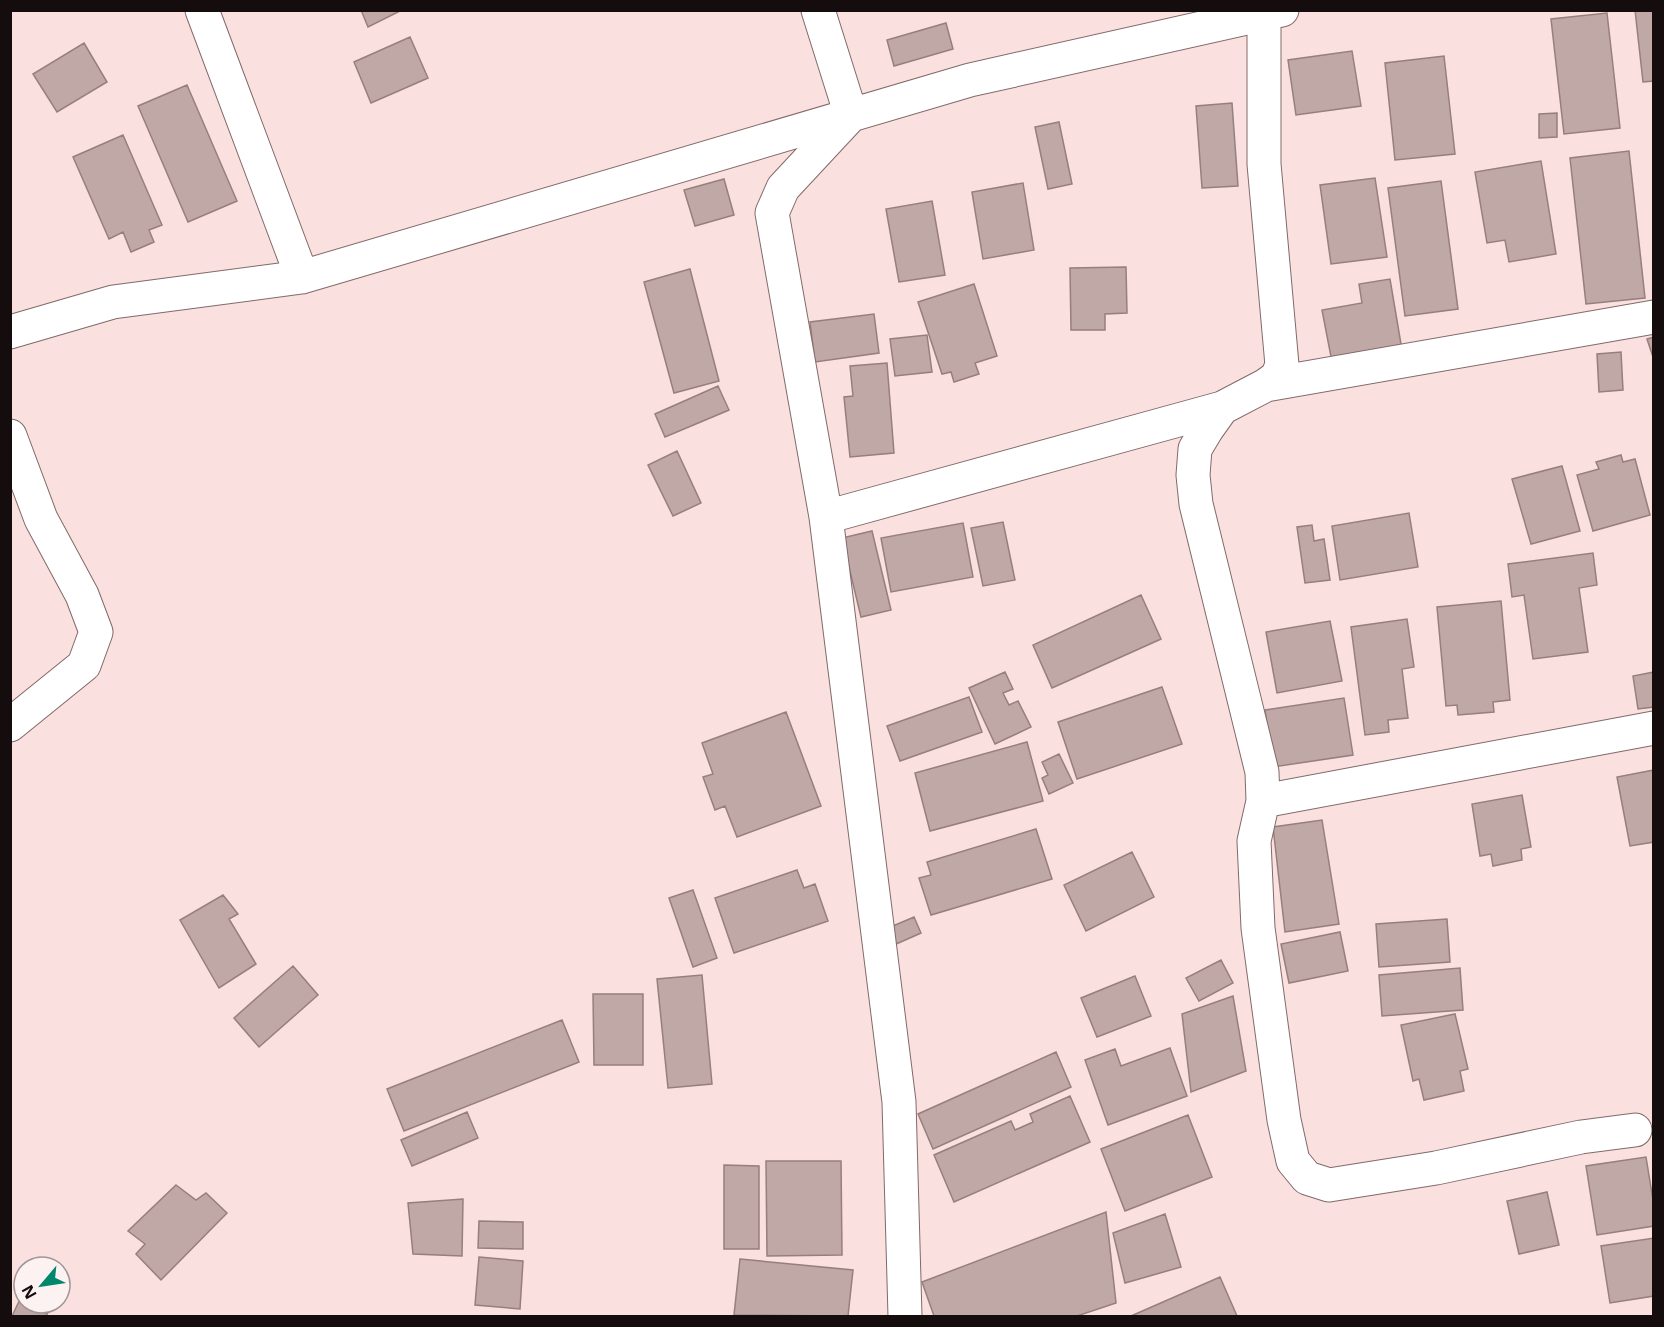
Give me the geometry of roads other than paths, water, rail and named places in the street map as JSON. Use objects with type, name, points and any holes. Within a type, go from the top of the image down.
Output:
[{"type":"street","points":[[202,10],[302,277]]},
{"type":"street","points":[[818,10],[851,116]]},
{"type":"street","points":[[10,332],[113,302],[302,277],[970,80],[1273,13],[1264,164],[1282,365],[1277,377],[1222,408],[826,517]]},
{"type":"street","points":[[851,116],[783,188],[772,213],[826,517],[899,1102],[905,1317]]},
{"type":"street","points":[[1266,385],[1653,317]]},
{"type":"street","points":[[1222,408],[1195,449],[1193,475],[1196,504],[1262,772],[1263,801],[1254,841],[1258,928],[1284,1120],[1293,1161],[1307,1178],[1329,1185],[1436,1168],[1581,1137],[1635,1130]]},
{"type":"street","points":[[10,436],[41,519],[82,595],[96,632],[84,665],[10,724]]},
{"type":"street","points":[[1263,801],[1653,728]]}]
